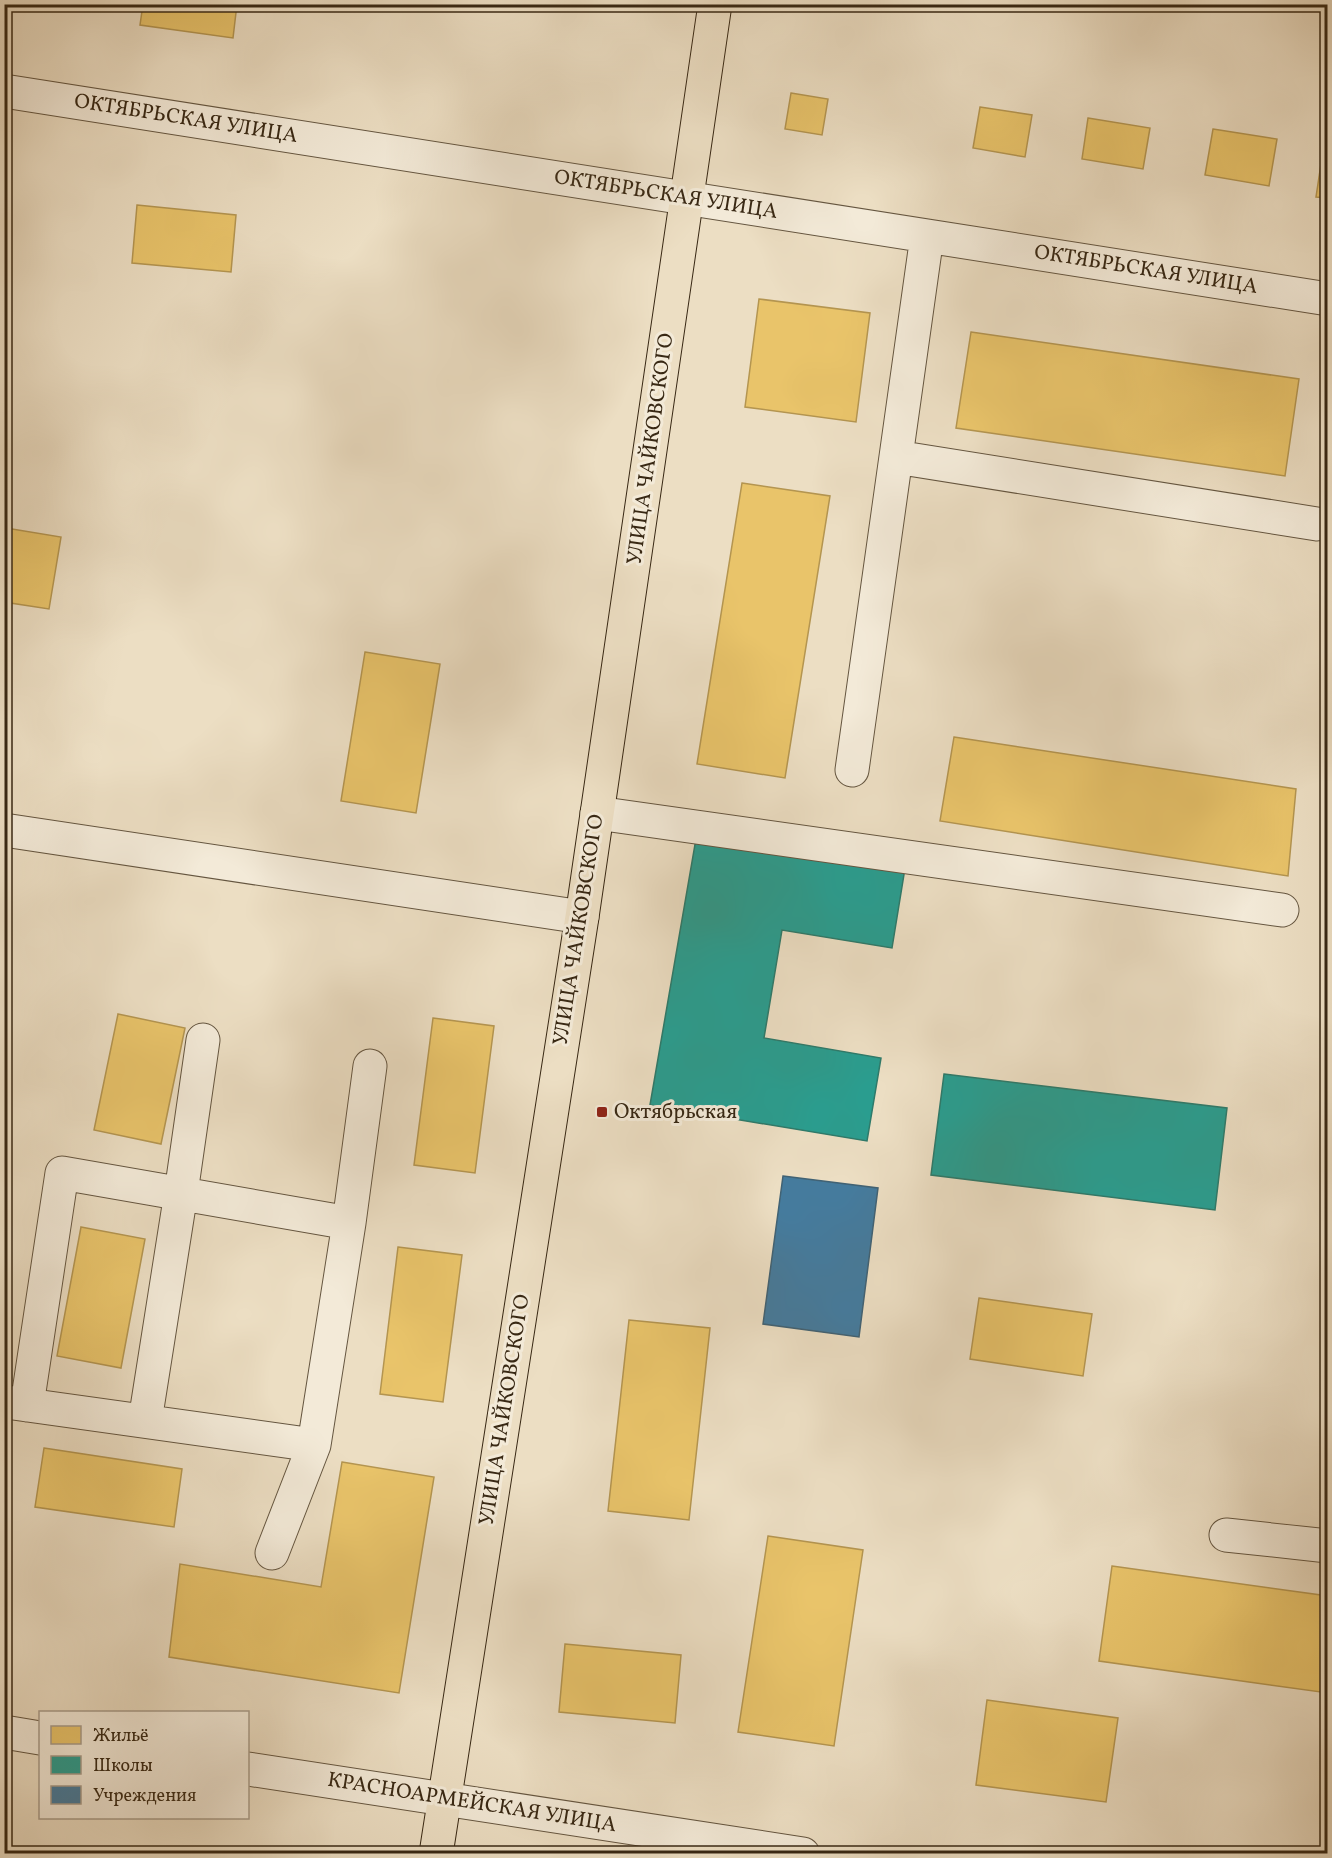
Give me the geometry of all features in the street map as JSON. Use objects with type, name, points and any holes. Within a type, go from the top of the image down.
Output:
[{"type":"main road","name":"УЛИЦА ЧАЙКОВСКОГО","points":[[436,1854],[582,917],[715,4]]},
{"type":"street","name":"ОКТЯБРЬСКАЯ УЛИЦА","points":[[4,91],[1328,299]]},
{"type":"street","points":[[852,770],[927,236]]},
{"type":"street","points":[[896,457],[1317,524]]},
{"type":"street","points":[[597,813],[1282,910]]},
{"type":"street","points":[[4,830],[582,917]]},
{"type":"street","points":[[145,1421],[203,1040]]},
{"type":"street","points":[[272,1553],[314,1445],[349,1223],[370,1066]]},
{"type":"street","points":[[314,1445],[16,1403],[62,1173],[349,1223]]},
{"type":"street","points":[[1226,1535],[1328,1546]]},
{"type":"street","points":[[4,1732],[39,1738]]},
{"type":"street","name":"КРАСНОАРМЕЙСКАЯ УЛИЦА","points":[[249,1769],[803,1854]]},
{"type":"building: Жильё","points":[[143,4],[237,4],[233,38],[140,25]]},
{"type":"building: Жильё","points":[[791,93],[828,99],[822,135],[785,129]]},
{"type":"building: Жильё","points":[[980,107],[1032,115],[1025,157],[973,148]]},
{"type":"building: Жильё","points":[[1088,118],[1150,128],[1143,169],[1082,159]]},
{"type":"building: Жильё","points":[[1213,129],[1277,139],[1269,186],[1205,175]]},
{"type":"building: Жильё","points":[[1324,144],[1328,145],[1328,198],[1316,197]]},
{"type":"building: Жильё","points":[[137,205],[236,215],[231,272],[132,263]]},
{"type":"building: Жильё","points":[[759,299],[870,313],[856,422],[745,407]]},
{"type":"building: Жильё","points":[[971,332],[1299,379],[1285,476],[956,428]]},
{"type":"building: Жильё","points":[[742,483],[830,496],[785,778],[697,764]]},
{"type":"building: Жильё","points":[[6,528],[61,537],[49,609],[4,602]]},
{"type":"building: Жильё","points":[[365,652],[440,664],[416,813],[341,801]]},
{"type":"building: Жильё","points":[[954,737],[1296,789],[1288,876],[940,821]]},
{"type":"building: Жильё","points":[[118,1014],[185,1028],[161,1144],[94,1130]]},
{"type":"building: Жильё","points":[[433,1018],[494,1026],[475,1173],[414,1165]]},
{"type":"building: Жильё","points":[[81,1227],[145,1239],[121,1368],[57,1356]]},
{"type":"building: Жильё","points":[[398,1247],[462,1255],[443,1402],[380,1394]]},
{"type":"building: Жильё","points":[[979,1298],[1092,1314],[1083,1376],[970,1359]]},
{"type":"building: Жильё","points":[[629,1320],[710,1328],[689,1520],[608,1511]]},
{"type":"building: Жильё","points":[[44,1448],[182,1469],[174,1527],[35,1507]]},
{"type":"building: Жильё","points":[[342,1462],[434,1477],[399,1693],[169,1657],[180,1564],[321,1587]]},
{"type":"building: Жильё","points":[[768,1536],[863,1550],[834,1746],[738,1732]]},
{"type":"building: Жильё","points":[[1112,1566],[1328,1596],[1328,1693],[1099,1661]]},
{"type":"building: Жильё","points":[[565,1644],[681,1655],[675,1723],[559,1712]]},
{"type":"building: Жильё","points":[[987,1700],[1118,1718],[1106,1802],[976,1785]]},
{"type":"building: Школы","points":[[698,827],[906,862],[892,948],[782,930],[764,1038],[881,1058],[867,1141],[650,1105]]},
{"type":"building: Школы","points":[[944,1074],[1227,1108],[1215,1210],[931,1175]]},
{"type":"building: Учреждения","points":[[783,1176],[878,1188],[859,1337],[763,1324]]},
{"type":"place","name":"Октябрьская","points":[[602,1112]]}]
